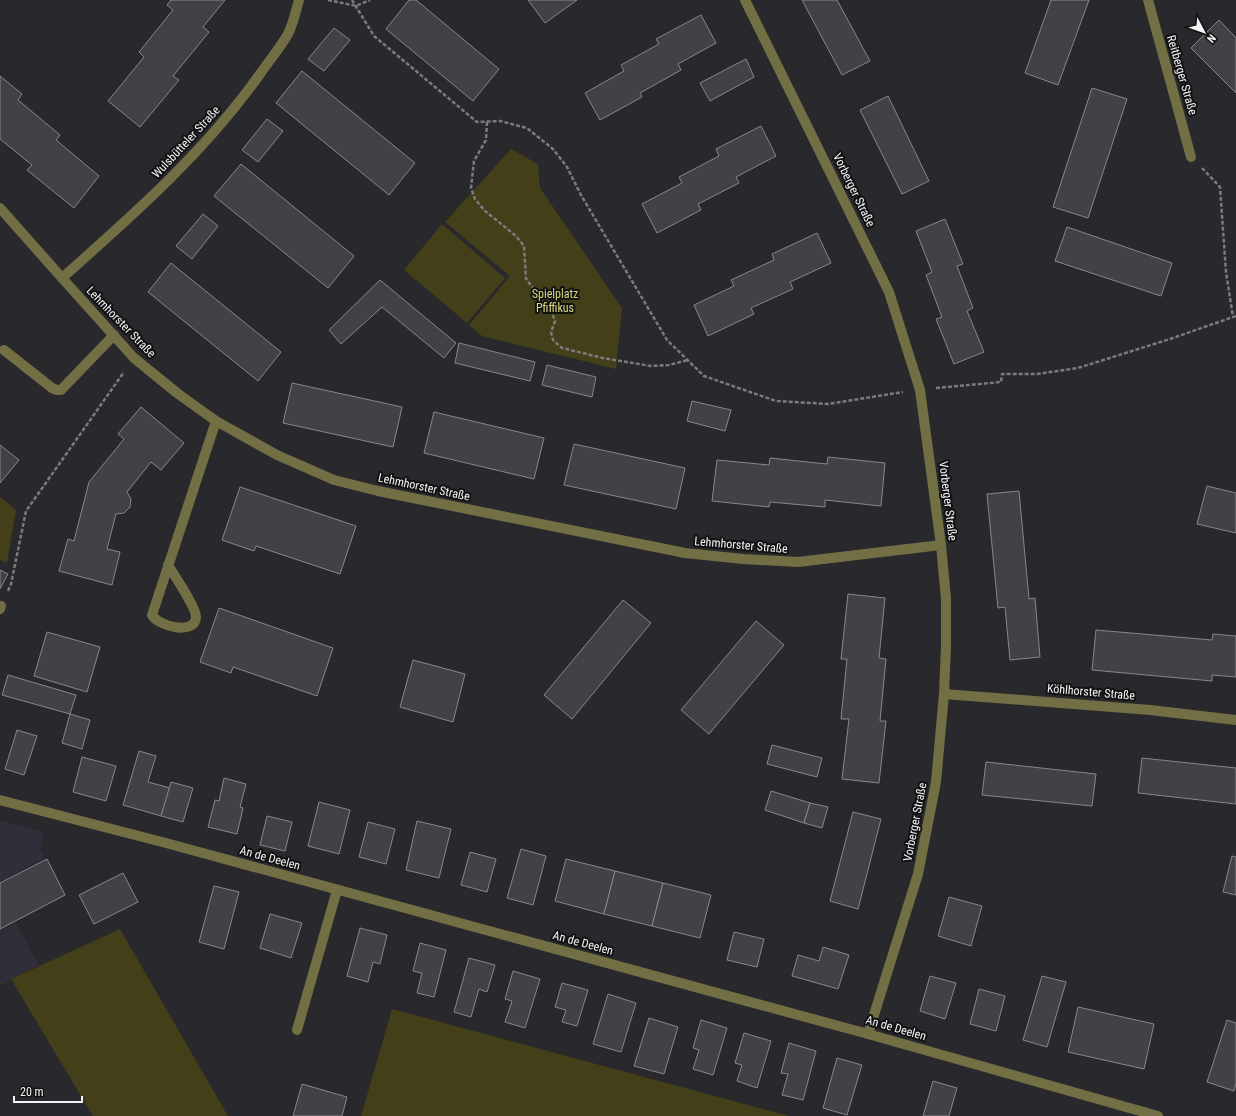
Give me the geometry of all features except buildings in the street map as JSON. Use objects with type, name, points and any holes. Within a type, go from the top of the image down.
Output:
[{"type":"street","name":"Wulsbütteler Straße","points":[[62,278],[145,204],[175,175],[220,126],[249,89],[288,34],[299,0]]},
{"type":"street","name":"Vorberger Straße","points":[[745,0],[889,292],[920,390],[940,545],[946,599],[946,646],[944,694],[936,782],[918,874],[868,1034]]},
{"type":"street","name":"Reitberger Straße","points":[[1148,0],[1191,157]]},
{"type":"street","name":"Lehmhorster Straße","points":[[0,208],[134,358],[177,393],[216,421],[277,455],[334,480],[378,491],[685,553],[743,559],[798,562],[940,545]]},
{"type":"street","points":[[4,350],[52,388],[61,390],[114,336]]},
{"type":"street","points":[[168,565],[193,607],[196,616],[195,622],[189,626],[181,628],[169,626],[154,620],[152,615],[168,565],[216,421]]},
{"type":"street","name":"Köhlhorster Straße","points":[[944,694],[1150,710],[1236,720]]},
{"type":"street","name":"An de Deelen","points":[[0,800],[166,843],[868,1034],[1158,1116]]},
{"type":"street","points":[[297,1030],[337,890]]},
{"type":"path","points":[[328,0],[356,6],[370,0]]},
{"type":"path","points":[[352,0],[374,36],[477,122],[500,121],[527,128],[553,150],[567,168],[581,195],[667,340],[704,376],[776,401],[828,404],[920,390],[1001,382],[1002,374],[1037,374],[1078,368],[1235,317],[1226,272],[1220,186],[1191,157]]},
{"type":"path","points":[[487,122],[486,140],[474,161],[471,188],[475,199],[486,211],[516,236],[524,246],[526,279],[548,302],[555,321],[551,332],[553,340],[562,348],[603,358],[644,365],[669,365],[688,360]]},
{"type":"path","points":[[0,607],[11,584],[26,511],[134,358]]},
{"type":"shaded area","points":[[0,820],[44,832],[40,850],[45,858],[0,882]]},
{"type":"shaded area","points":[[16,923],[39,965],[0,986],[0,930]]},
{"type":"green space","name":"Spielplatz Pfiffikus","points":[[511,149],[538,164],[540,188],[622,308],[616,369],[482,336],[469,325],[510,276],[445,222]]},
{"type":"green space","points":[[442,224],[505,278],[467,323],[404,270]]},
{"type":"green space","points":[[0,497],[16,510],[7,563],[0,560]]},
{"type":"green space","points":[[120,929],[228,1116],[93,1116],[11,979]]},
{"type":"green space","points":[[392,1009],[789,1116],[361,1116]]}]
